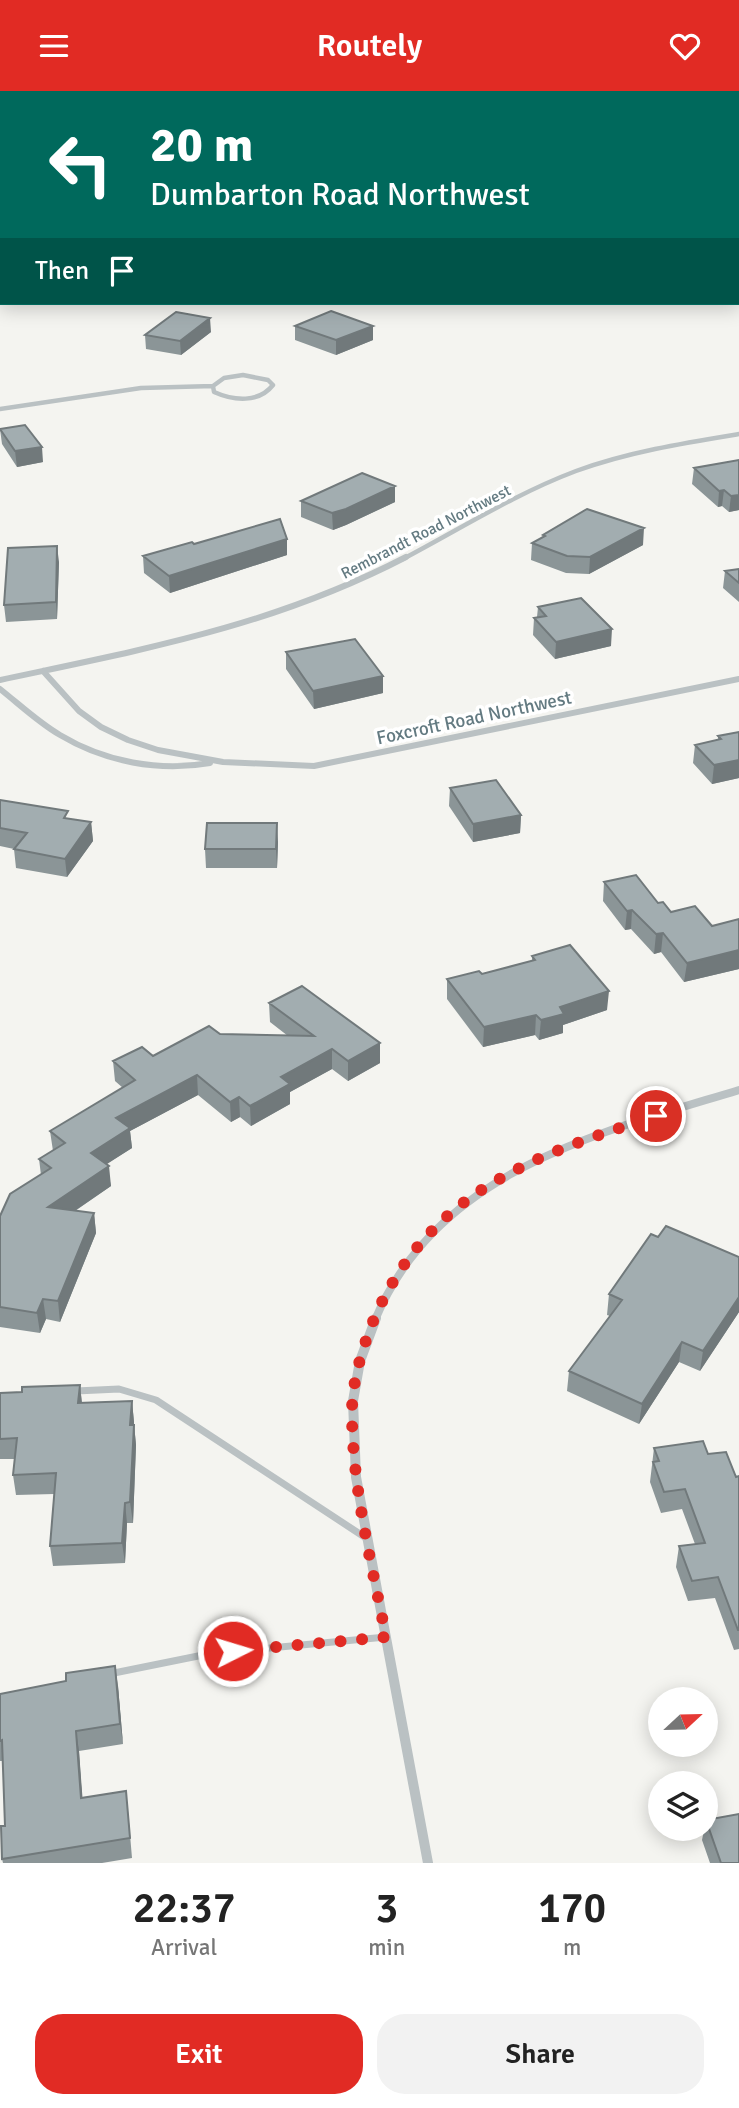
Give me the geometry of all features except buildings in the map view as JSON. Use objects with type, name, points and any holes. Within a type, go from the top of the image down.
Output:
[{"type":"street","points":[[0,409],[141,388],[213,386],[224,378],[243,375],[268,380],[273,385],[267,394],[245,399],[223,397],[214,392],[213,386]]},
{"type":"street","name":"Rembrandt Road Northwest","points":[[0,680],[203,636],[262,619],[324,597],[391,567],[555,480],[599,463],[643,451],[739,434]]},
{"type":"street","name":"Foxcroft Road Northwest","points":[[43,671],[79,712],[130,740],[179,755],[214,762],[259,766],[314,766],[739,679]]},
{"type":"street","name":"Foxcroft Road Northwest","points":[[0,689],[59,735],[95,751],[137,764],[180,768],[214,762]]},
{"type":"street","points":[[428,1863],[356,1477],[352,1414],[362,1349],[389,1286],[427,1235],[480,1189],[527,1162],[578,1141],[739,1090]]},
{"type":"lane","points":[[66,1392],[119,1389],[156,1400],[368,1540]]},
{"type":"lane","points":[[102,1675],[208,1654],[386,1637]]},
{"type":"route","points":[[233,1651],[386,1637],[356,1477],[352,1414],[362,1349],[389,1286],[427,1235],[480,1189],[527,1162],[578,1141],[656,1116]]}]
